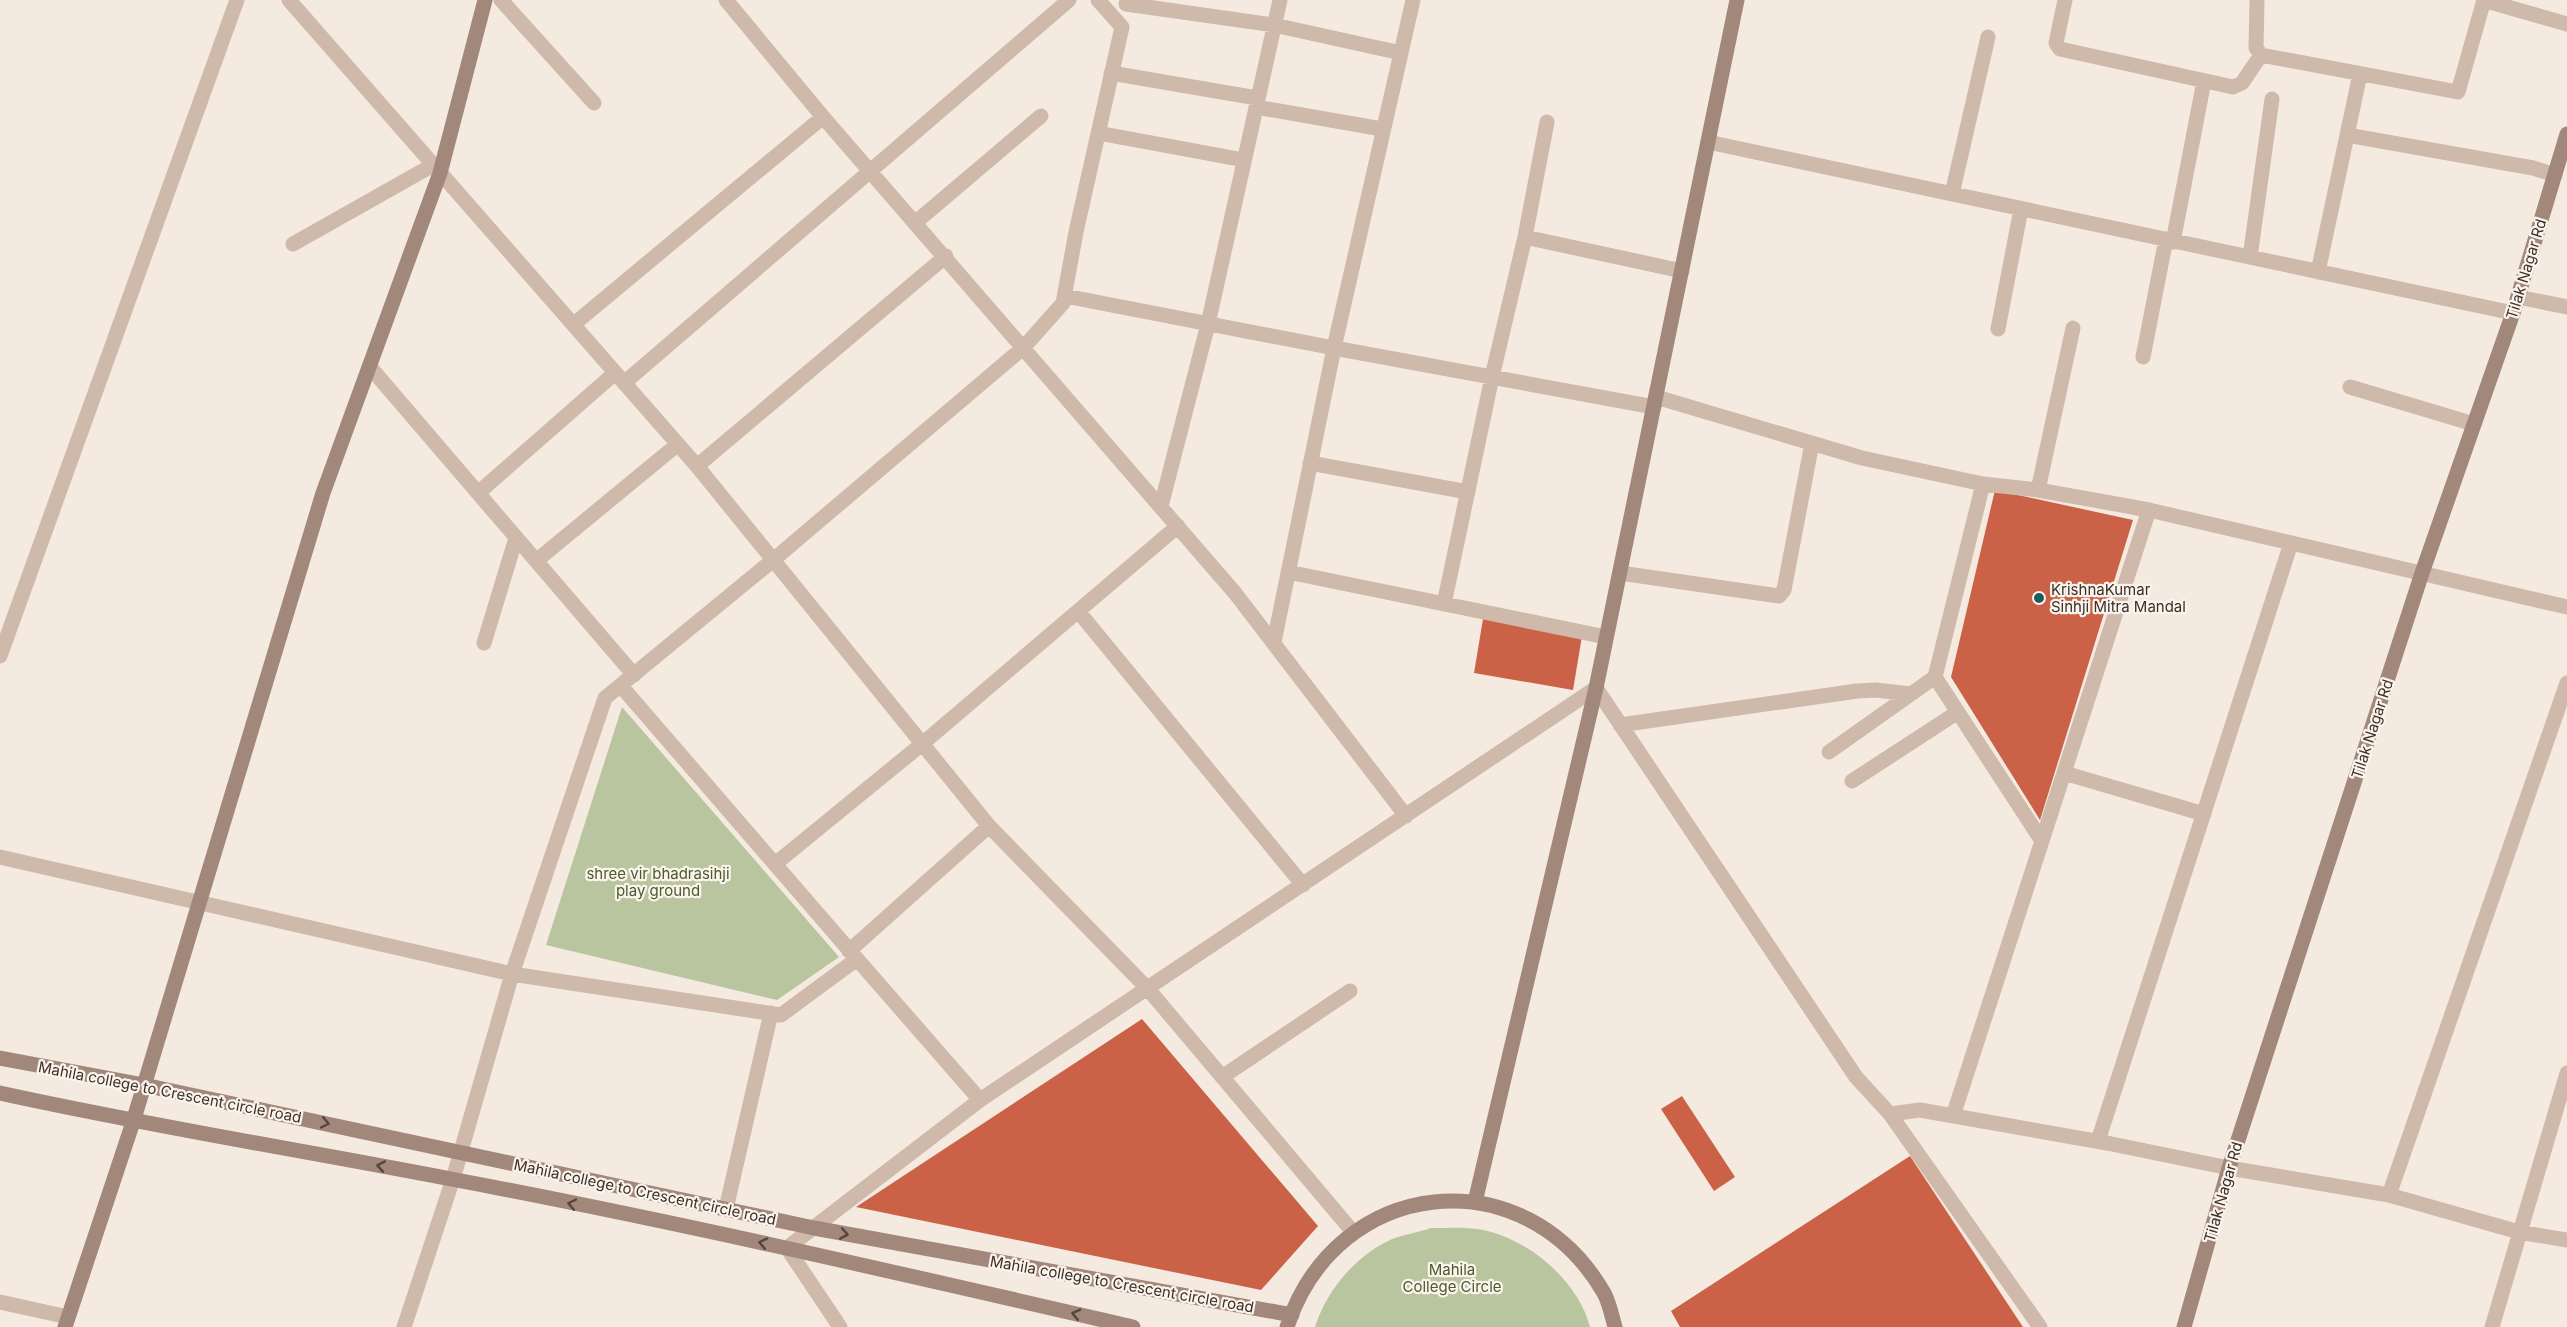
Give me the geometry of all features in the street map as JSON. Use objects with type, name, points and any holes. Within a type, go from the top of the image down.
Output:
[{"type":"main road","points":[[67,1322],[133,1122],[323,493],[370,367],[436,169],[485,0]]},
{"type":"main road","points":[[1475,1202],[1596,688],[1737,0]]},
{"type":"main road","name":"Tilak Nagar Rd","points":[[2184,1327],[2229,1168],[2422,573],[2513,313],[2567,134]]},
{"type":"main road","name":"Mahila college to Crescent circle road","points":[[0,1058],[144,1085],[814,1228],[1290,1321]]},
{"type":"main road","name":"Mahila college to Crescent circle road","points":[[0,1094],[133,1122],[453,1179],[786,1248],[1133,1327]]},
{"type":"main road","points":[[1290,1321],[1312,1273],[1353,1232],[1391,1211],[1432,1201],[1475,1202],[1528,1218],[1572,1250],[1605,1294],[1615,1327]]},
{"type":"street","points":[[0,656],[237,0]]},
{"type":"street","points":[[289,0],[697,466],[989,826],[1149,989],[1353,1232]]},
{"type":"street","points":[[501,0],[594,103]]},
{"type":"street","points":[[726,0],[870,171],[1236,593],[1406,816]]},
{"type":"street","points":[[478,493],[870,171],[1069,0]]},
{"type":"street","points":[[1098,0],[1122,27]]},
{"type":"street","points":[[1161,506],[1208,324],[1280,0]]},
{"type":"street","points":[[1274,642],[1334,348],[1413,0]]},
{"type":"street","points":[[2065,0],[2056,43],[2060,49],[2233,87],[2238,86],[2261,55]]},
{"type":"street","points":[[2257,0],[2256,48],[2261,55],[2458,92],[2484,0],[2567,24]]},
{"type":"street","points":[[404,1327],[453,1179],[512,974],[605,698],[772,561],[1024,347],[1063,303],[1127,2],[1274,25],[1401,53]]},
{"type":"street","points":[[1952,194],[1988,37]]},
{"type":"street","points":[[1111,73],[1382,129]]},
{"type":"street","points":[[2318,272],[2360,74]]},
{"type":"street","points":[[2144,357],[2204,81]]},
{"type":"street","points":[[2250,257],[2272,99]]},
{"type":"street","points":[[916,222],[1041,116]]},
{"type":"street","points":[[574,324],[824,117]]},
{"type":"street","points":[[1444,604],[1492,377],[1525,237],[1547,122]]},
{"type":"street","points":[[1098,133],[1244,160]]},
{"type":"street","points":[[2347,135],[2533,168],[2555,176]]},
{"type":"street","points":[[1708,142],[2513,313]]},
{"type":"street","points":[[293,244],[436,169]]},
{"type":"street","points":[[1998,329],[2021,208]]},
{"type":"street","points":[[1525,237],[1682,271]]},
{"type":"street","points":[[697,466],[946,256]]},
{"type":"street","points":[[1065,296],[1492,377],[1655,402],[1862,458],[1983,484],[2038,490],[2150,510],[2567,607]]},
{"type":"street","points":[[2518,297],[2567,307]]},
{"type":"street","points":[[2038,490],[2073,328]]},
{"type":"street","points":[[370,367],[634,675]]},
{"type":"street","points":[[2350,387],[2474,424]]},
{"type":"street","points":[[1620,573],[1775,597],[1783,593],[1812,443]]},
{"type":"street","points":[[536,561],[678,444]]},
{"type":"street","points":[[1310,463],[1468,492]]},
{"type":"street","points":[[1829,752],[1935,676],[1983,484]]},
{"type":"street","points":[[1953,1116],[2150,510]]},
{"type":"street","points":[[775,864],[922,744],[1178,526]]},
{"type":"street","points":[[484,644],[516,538]]},
{"type":"street","points":[[2098,1141],[2291,543]]},
{"type":"street","points":[[1288,572],[1606,637]]},
{"type":"street","points":[[1078,611],[1303,885]]},
{"type":"street","points":[[1935,676],[2042,841]]},
{"type":"street","points":[[2389,1195],[2567,683]]},
{"type":"street","points":[[621,686],[980,1100]]},
{"type":"street","points":[[840,1327],[786,1248],[980,1100],[1596,688],[1856,1077],[1890,1114],[2040,1327]]},
{"type":"street","points":[[1620,725],[1857,691],[1876,690],[1910,694]]},
{"type":"street","points":[[1852,781],[1958,712]]},
{"type":"street","points":[[2064,773],[2204,814]]},
{"type":"street","points":[[0,856],[512,974],[781,1015],[853,955],[989,826]]},
{"type":"street","points":[[1222,1077],[1350,991]]},
{"type":"street","points":[[726,1209],[771,1013]]},
{"type":"street","points":[[2493,1327],[2567,1073]]},
{"type":"street","points":[[1890,1114],[1920,1110],[2098,1141],[2229,1168],[2389,1195],[2519,1232],[2567,1240]]},
{"type":"street","points":[[0,1302],[67,1322]]},
{"type":"green space","name":"shree vir bhadrasihji play ground","points":[[622,707],[839,957],[777,1000],[546,945]]},
{"type":"green space","name":"Mahila College Circle","points":[[1431,1228],[1477,1229],[1495,1233],[1531,1251],[1562,1277],[1584,1310],[1590,1327],[1315,1327],[1326,1301],[1352,1267],[1374,1249],[1391,1240]]},
{"type":"building","name":"KrishnaKumar Sinhji Mitra Mandal","points":[[1995,490],[2133,520],[2040,820],[1951,677]]},
{"type":"building","points":[[1483,619],[1582,636],[1573,690],[1474,673]]},
{"type":"building","points":[[1142,1019],[1318,1226],[1261,1290],[856,1207]]},
{"type":"building","points":[[1682,1096],[1735,1177],[1714,1191],[1661,1109]]},
{"type":"building","points":[[1910,1156],[2023,1327],[1680,1327],[1671,1311]]},
{"type":"place","name":"KrishnaKumar Sinhji Mitra Mandal","points":[[2039,598]]}]
